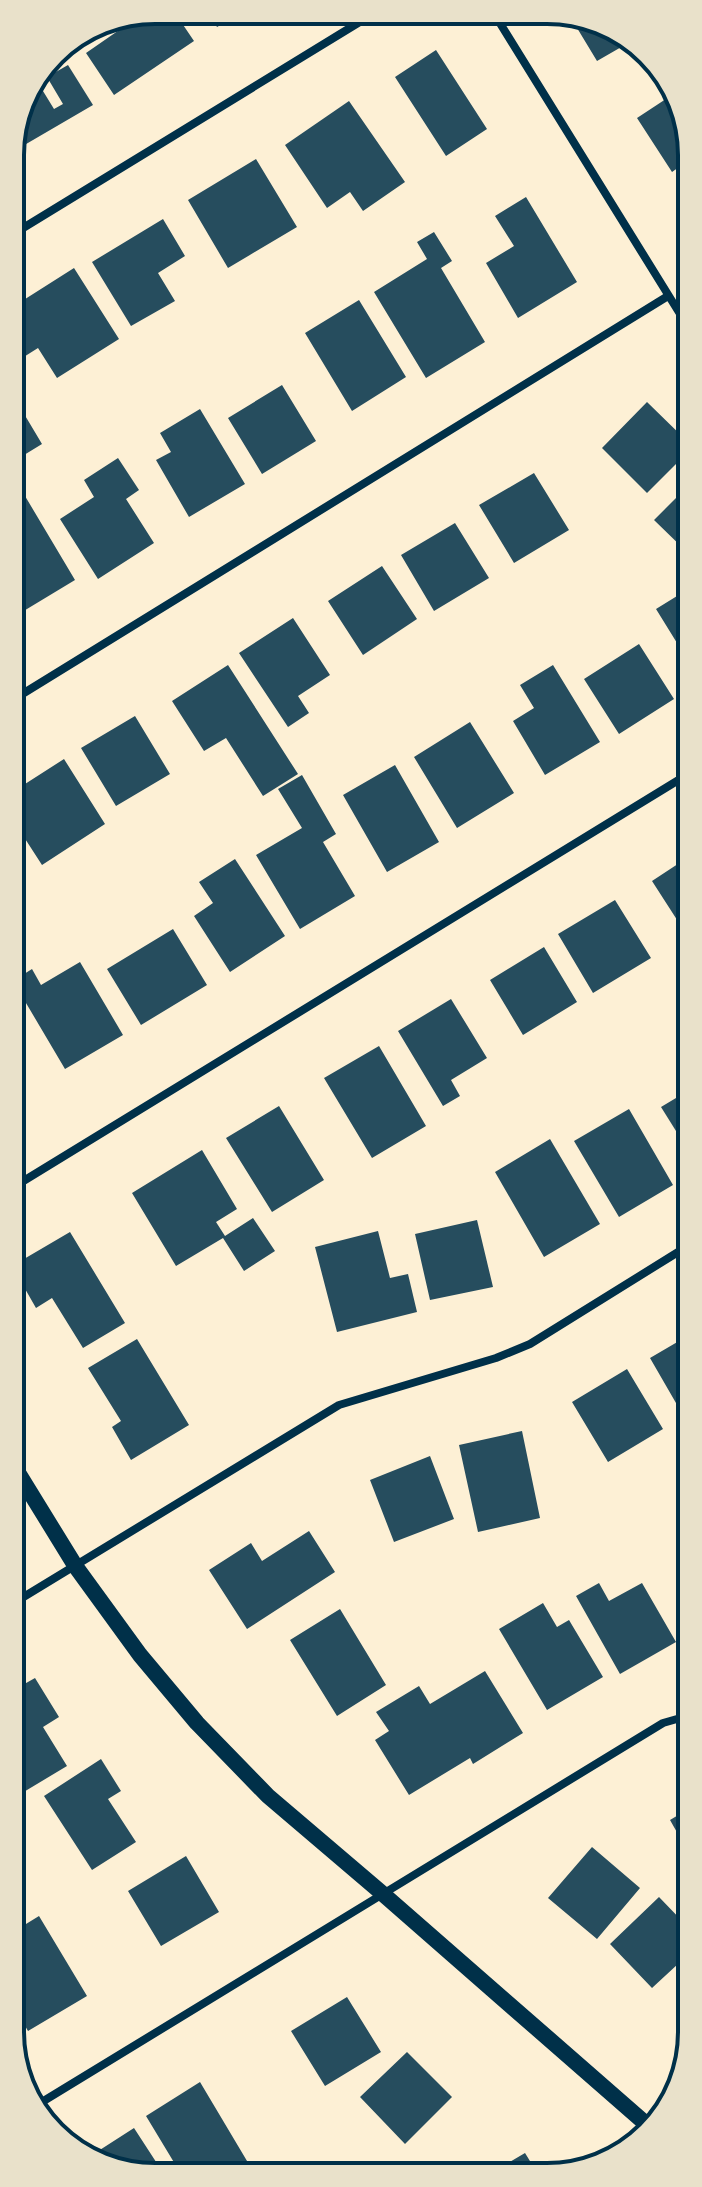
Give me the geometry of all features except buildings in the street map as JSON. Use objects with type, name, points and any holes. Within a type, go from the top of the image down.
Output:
[{"type":"main road","points":[[24,1482],[76,1567],[140,1655],[197,1723],[268,1796],[643,2121]]},
{"type":"street","points":[[24,227],[356,24]]},
{"type":"street","points":[[500,24],[678,311]]},
{"type":"street","points":[[24,693],[668,296]]},
{"type":"street","points":[[24,1181],[678,780]]},
{"type":"street","points":[[24,1597],[339,1405],[484,1362],[530,1344],[678,1252]]},
{"type":"street","points":[[44,2101],[663,1723],[678,1719]]}]
